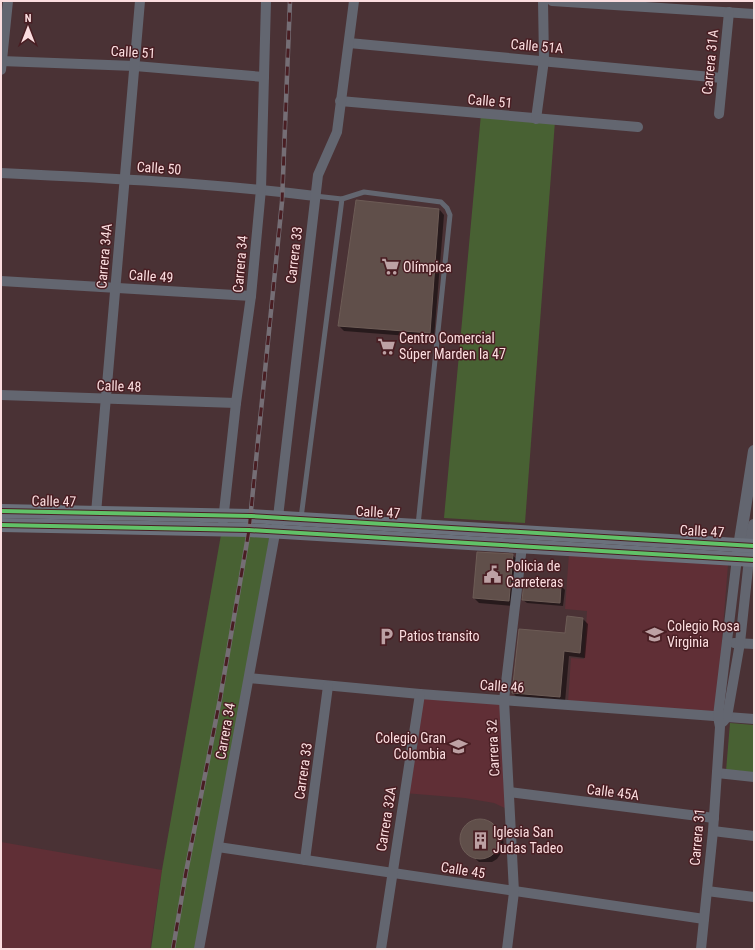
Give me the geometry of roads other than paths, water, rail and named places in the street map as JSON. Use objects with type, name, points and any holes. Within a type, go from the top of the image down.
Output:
[{"type":"main road","name":"Calle 47","points":[[1,511],[96,512],[223,522],[275,532],[522,546],[747,552]]},
{"type":"main road","name":"Calle 47","points":[[1,525],[223,522],[278,517],[418,526],[747,552]]},
{"type":"street","points":[[1,64],[8,1]]},
{"type":"street","name":"Carrera 34A","points":[[96,512],[140,1]]},
{"type":"street","name":"Carrera 34","points":[[223,522],[236,403],[251,296],[260,189],[266,1]]},
{"type":"street","name":"Carrera 33","points":[[278,517],[315,196],[318,176],[337,132],[354,1]]},
{"type":"street","points":[[536,120],[544,60],[543,1]]},
{"type":"street","points":[[552,1],[754,14]]},
{"type":"street","name":"Carrera 31A","points":[[719,114],[729,12]]},
{"type":"street","name":"Calle 51A","points":[[349,43],[544,60],[722,78]]},
{"type":"street","name":"Calle 51","points":[[1,64],[135,66],[264,77]]},
{"type":"street","name":"Calle 51","points":[[340,101],[536,120],[638,127]]},
{"type":"street","name":"Calle 50","points":[[1,173],[124,179],[260,189],[315,196]]},
{"type":"street","name":"Calle 49","points":[[1,281],[251,296]]},
{"type":"street","name":"Calle 48","points":[[1,395],[236,403]]},
{"type":"street","name":"Carrera 31","points":[[701,949],[713,831],[720,727],[740,643],[754,451]]},
{"type":"street","name":"Carrera 34","points":[[199,949],[278,517]]},
{"type":"street","name":"Carrera 31","points":[[722,717],[726,642],[754,524]]},
{"type":"street","name":"Carrera 32","points":[[507,949],[514,892],[504,700],[522,546]]},
{"type":"street","points":[[726,642],[754,644]]},
{"type":"street","name":"Calle 46","points":[[249,678],[420,694],[754,719]]},
{"type":"street","name":"Carrera 33","points":[[305,860],[328,686]]},
{"type":"street","name":"Carrera 32A","points":[[381,949],[420,694]]},
{"type":"street","points":[[717,773],[754,777]]},
{"type":"street","name":"Calle 45A","points":[[509,792],[714,818]]},
{"type":"street","points":[[713,831],[754,836]]},
{"type":"street","name":"Calle 45","points":[[218,847],[704,919]]},
{"type":"street","points":[[707,891],[754,897]]},
{"type":"lane","points":[[315,196],[342,199],[364,192],[441,202],[448,208],[450,215],[418,526]]},
{"type":"lane","points":[[301,519],[342,199]]},
{"type":"railway","points":[[173,949],[186,872],[220,699],[249,530],[282,202],[290,1]]},
{"type":"place","name":"Olímpica","points":[[390,267]]},
{"type":"place","name":"Centro Comercial Súper Marden la 47","points":[[386,346]]},
{"type":"place","name":"Policia de Carreteras","points":[[493,574]]},
{"type":"place","name":"Colegio Rosa Virginia","points":[[654,634]]},
{"type":"place","name":"Patios transito","points":[[386,636]]},
{"type":"place","name":"Colegio Gran Colombia","points":[[459,746]]},
{"type":"place","name":"Iglesia San Judas Tadeo","points":[[480,840]]}]
